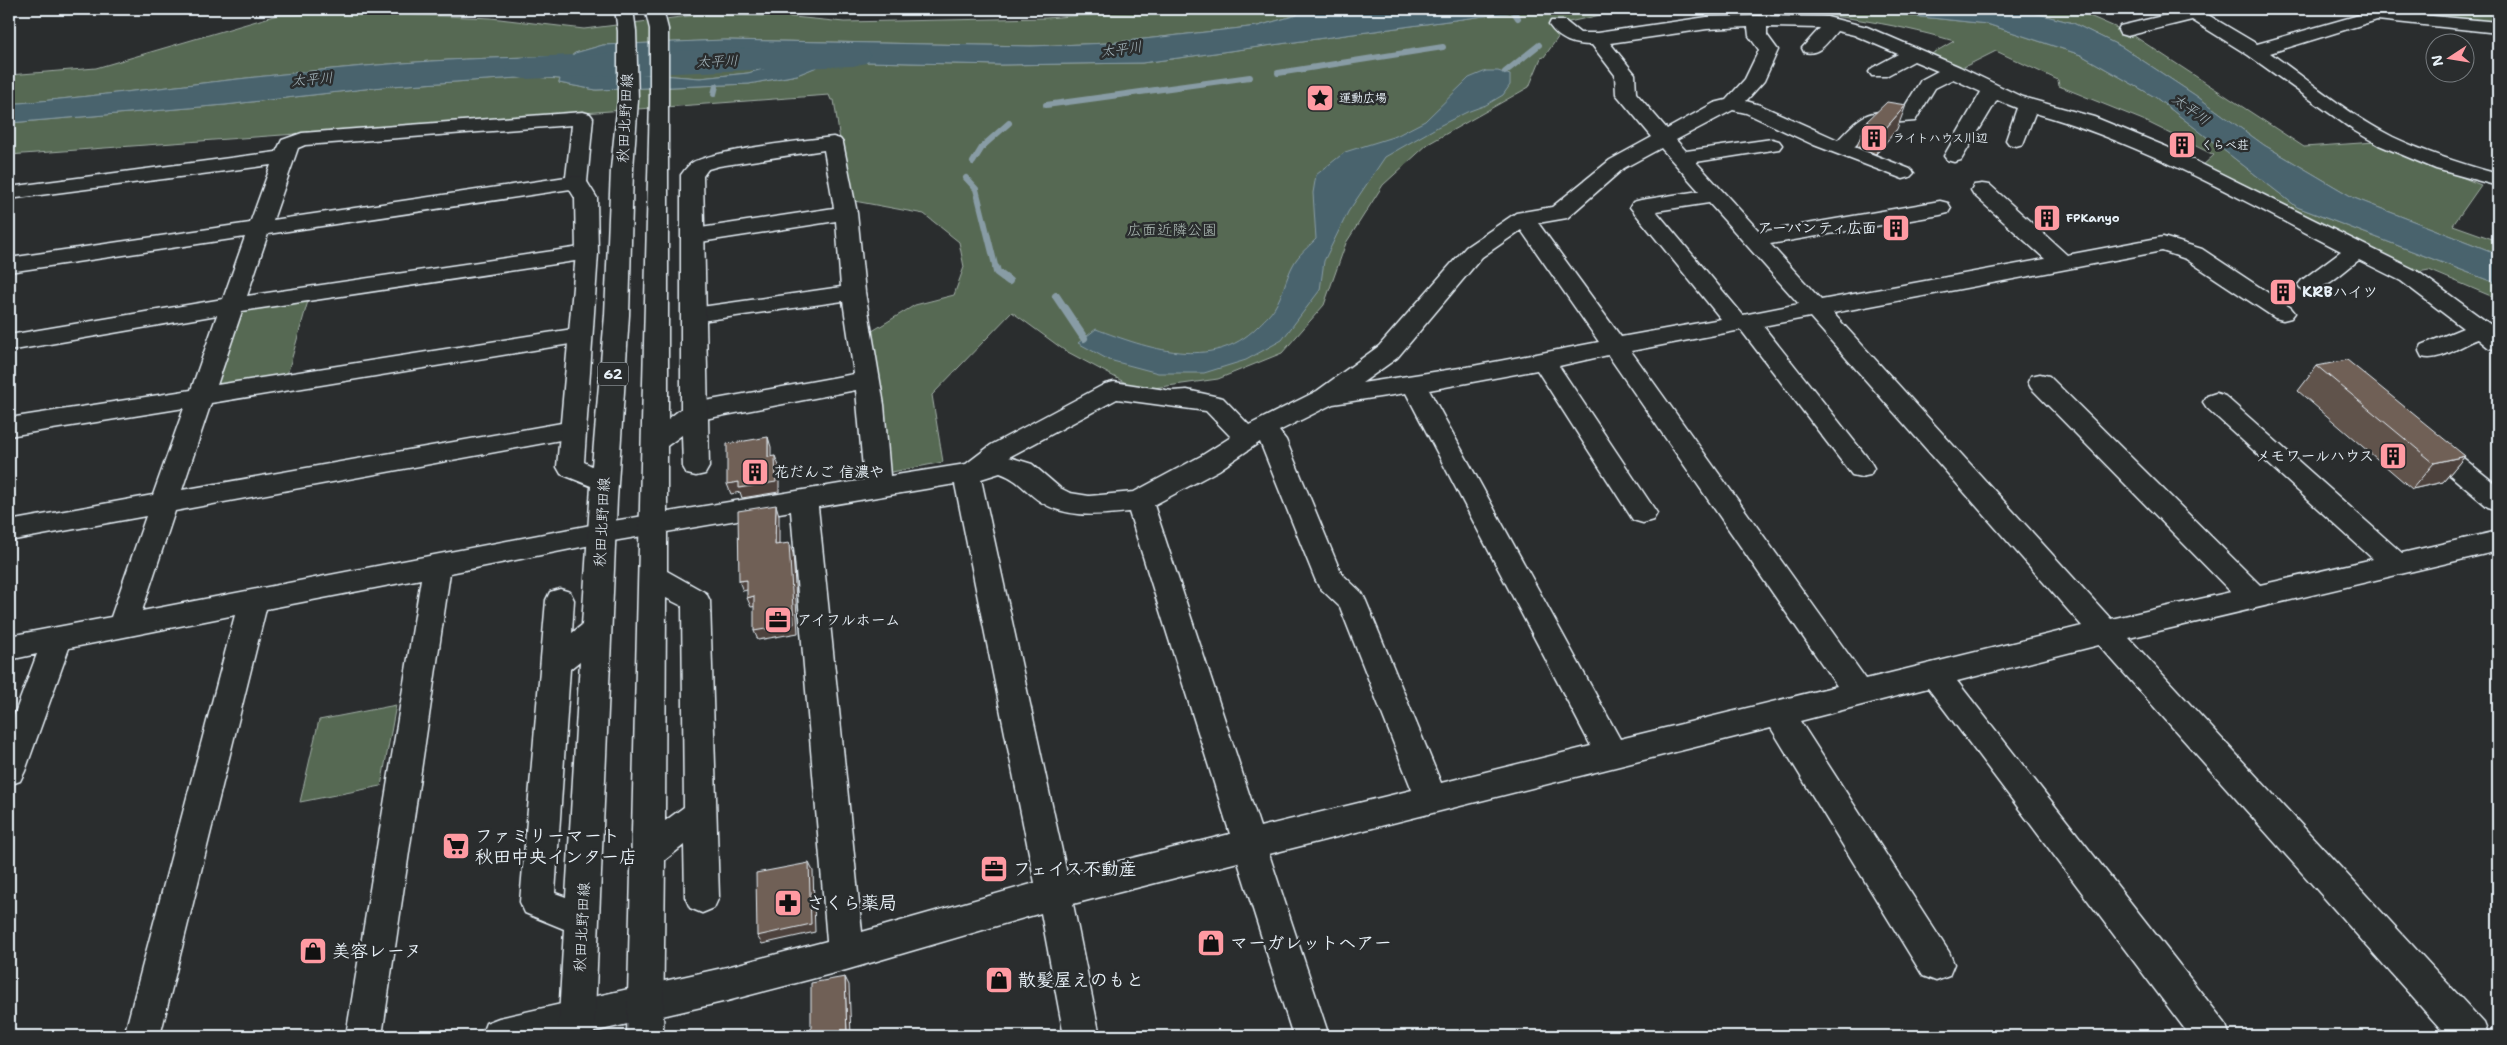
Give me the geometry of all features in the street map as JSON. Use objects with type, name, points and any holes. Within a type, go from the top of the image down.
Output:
[{"type":"street","name":"秋田北野田線","points":[[577,1028],[601,533],[617,315],[622,169],[628,100],[627,31],[624,9]]},
{"type":"street","points":[[645,1020],[653,444],[658,344],[660,98],[659,29],[654,9]]},
{"type":"street","points":[[2127,30],[2192,11],[2256,51],[2360,126],[2386,141],[2443,165],[2498,180]]},
{"type":"street","points":[[2256,51],[2370,18],[2367,11]]},
{"type":"street","points":[[2367,11],[2498,27]]},
{"type":"street","points":[[1732,104],[1754,81],[1769,50],[1758,36],[1758,21]]},
{"type":"street","points":[[1558,25],[1576,39],[1597,39],[1707,23],[1758,21],[1833,25],[1860,31],[1953,71],[1992,91],[2028,105],[2087,122],[2160,151],[2409,276],[2490,336]]},
{"type":"street","points":[[1811,48],[1833,25]]},
{"type":"street","points":[[1597,39],[1625,74],[1626,94],[2105,632],[2471,1036]]},
{"type":"street","points":[[1879,72],[1913,54]]},
{"type":"street","points":[[1841,149],[1867,121],[1873,118],[1908,117],[1928,84],[1953,71]]},
{"type":"street","points":[[1954,156],[1992,91]]},
{"type":"street","points":[[1673,147],[1721,107],[1732,104],[1753,109],[1841,149],[1903,173]]},
{"type":"street","points":[[2016,140],[2028,105]]},
{"type":"street","points":[[122,626],[284,157],[289,144],[302,139],[583,118],[576,182],[586,198],[587,253],[570,467],[604,481]]},
{"type":"street","points":[[696,467],[692,175],[702,164],[716,160],[833,143],[846,214],[853,292],[868,380],[878,488]]},
{"type":"street","points":[[9,648],[601,533],[968,473],[1000,464],[1023,471],[1050,495],[1065,502],[1089,506],[1139,500],[1210,464],[1254,433],[1326,397],[1388,352],[1474,252],[1524,218],[1559,213],[1617,164],[1673,147],[1772,145]]},
{"type":"street","points":[[9,193],[284,157]]},
{"type":"street","points":[[9,265],[576,182]]},
{"type":"street","points":[[1982,190],[2061,262]]},
{"type":"street","points":[[1716,195],[1641,207],[1742,323],[1861,468]]},
{"type":"street","points":[[1755,240],[1940,208]]},
{"type":"street","points":[[694,236],[846,214]]},
{"type":"street","points":[[1524,218],[1859,693]]},
{"type":"street","points":[[1326,397],[1414,385],[1544,362],[1615,346],[2163,244],[2194,254],[2283,313]]},
{"type":"street","points":[[2310,285],[2357,250]]},
{"type":"street","points":[[9,343],[233,305],[587,253]]},
{"type":"street","points":[[694,315],[853,292]]},
{"type":"street","points":[[9,427],[579,336]]},
{"type":"street","points":[[2431,351],[2456,338],[2490,336]]},
{"type":"street","points":[[1544,362],[1643,513]]},
{"type":"street","points":[[653,444],[694,412],[868,380]]},
{"type":"street","points":[[2040,382],[2255,598]]},
{"type":"street","points":[[1414,385],[1612,755]]},
{"type":"street","points":[[968,473],[1000,451],[1114,390],[1172,399],[1187,398],[1214,404],[1254,433],[1273,440],[1329,578],[1352,601],[1432,800]]},
{"type":"street","points":[[2216,402],[2398,564]]},
{"type":"street","points":[[2409,428],[2498,500]]},
{"type":"street","points":[[9,531],[573,430]]},
{"type":"street","points":[[968,473],[1082,1036]]},
{"type":"street","points":[[1139,500],[1311,1036]]},
{"type":"street","points":[[804,501],[846,953]]},
{"type":"street","points":[[499,1036],[645,1020],[846,953],[1054,894],[2105,632],[2498,541]]},
{"type":"street","points":[[364,1036],[437,566]]},
{"type":"street","points":[[652,576],[696,601],[702,897]]},
{"type":"street","points":[[142,1036],[254,599]]},
{"type":"street","points":[[560,600],[537,902],[582,920]]},
{"type":"street","points":[[555,664],[596,630]]},
{"type":"street","points":[[9,771],[58,638]]},
{"type":"street","points":[[1934,674],[2212,1036]]},
{"type":"street","points":[[1778,713],[1936,964]]},
{"type":"street","points":[[648,853],[700,814]]},
{"type":"green space","points":[[1161,9],[1298,9],[1297,15],[1258,26],[1109,43],[1031,46],[728,40],[603,45],[575,53],[570,57],[429,61],[289,73],[9,104],[9,75],[96,68],[277,15],[374,13],[491,18],[584,29],[697,15],[783,16],[844,22],[1046,18]]},
{"type":"green space","name":"広面近隣公園","points":[[1535,9],[1627,9],[1569,22],[1544,57],[1541,58],[1529,87],[1428,144],[1383,185],[1346,243],[1324,305],[1282,353],[1218,379],[1139,390],[1064,350],[1012,312],[932,395],[943,462],[882,474],[869,333],[915,305],[954,295],[964,267],[959,242],[924,214],[849,200],[834,100],[831,100],[829,95],[9,155],[9,123],[225,105],[391,86],[534,77],[560,79],[559,83],[596,90],[749,84],[797,75],[821,65],[868,62],[1000,65],[1142,63]]},
{"type":"green space","points":[[1757,9],[1847,9],[1987,24],[2081,55],[2155,97],[2297,207],[2498,284],[2498,299],[2429,270],[2418,272],[2200,168],[2214,155],[2143,120],[2059,86],[2058,80],[1996,51],[1958,70],[1928,56],[1954,41],[1930,34],[1857,19]]},
{"type":"green space","points":[[2019,9],[2064,9],[2085,14],[2131,34],[2304,147],[2375,142],[2481,185],[2453,225],[2498,241],[2498,254],[2354,198],[2264,145],[2195,95],[2122,47],[2073,23]]},
{"type":"green space","points":[[2376,9],[2498,9],[2498,31],[2476,26],[2383,17]]},
{"type":"green space","points":[[720,51],[778,53],[782,64],[748,73],[700,78],[595,70],[596,56]]},
{"type":"green space","points":[[310,294],[285,382],[202,396],[233,305]]},
{"type":"green space","points":[[396,705],[381,786],[300,802],[319,720]]},
{"type":"water","points":[[1298,9],[1535,9],[1142,63],[1000,65],[868,62],[822,65],[797,75],[749,84],[596,90],[559,83],[560,79],[534,77],[391,86],[225,105],[9,123],[9,104],[289,73],[429,61],[570,57],[575,53],[603,45],[723,40],[1031,46],[1109,43],[1258,26],[1297,15]],"holes":[[[720,51],[778,53],[782,64],[748,73],[700,78],[595,70],[596,56]]]},
{"type":"water","points":[[1847,9],[2019,9],[2073,23],[2122,47],[2195,95],[2264,145],[2354,198],[2498,254],[2498,284],[2297,207],[2155,97],[2081,55],[1987,24]]},
{"type":"water","points":[[1486,71],[1498,71],[1510,75],[1510,85],[1503,95],[1486,105],[1441,125],[1385,157],[1348,212],[1324,261],[1320,290],[1282,340],[1246,360],[1204,373],[1158,373],[1109,360],[1078,343],[1096,329],[1157,349],[1179,352],[1200,352],[1220,349],[1239,341],[1257,327],[1273,310],[1295,261],[1316,239],[1313,193],[1316,175],[1345,152],[1396,136],[1425,121],[1469,78]]},
{"type":"building","points":[[1887,102],[1906,105],[1885,129],[1866,122]]},
{"type":"building","points":[[2347,360],[2465,456],[2434,463],[2317,366]]},
{"type":"building","name":"花だんご 信濃や","points":[[768,437],[768,457],[775,456],[776,482],[739,488],[739,482],[727,484],[727,444]]},
{"type":"building","points":[[776,505],[775,545],[789,543],[794,624],[754,631],[754,596],[747,598],[747,580],[739,581],[738,511]]},
{"type":"building","name":"さくら薬局","points":[[809,863],[811,924],[757,936],[756,873]]},
{"type":"building","points":[[845,977],[847,1036],[811,1036],[811,983]]},
{"type":"waterway","points":[[1512,9],[1518,18]]},
{"type":"waterway","points":[[1505,72],[1539,45]]},
{"type":"waterway","points":[[1278,73],[1443,47]]},
{"type":"waterway","name":"太平川","points":[[524,68],[853,55]]},
{"type":"waterway","points":[[1046,105],[1250,77]]},
{"type":"waterway","points":[[714,94],[716,86]]},
{"type":"waterway","points":[[973,162],[983,146],[1009,123]]},
{"type":"waterway","points":[[966,178],[976,189],[996,269]]},
{"type":"waterway","points":[[996,268],[997,272],[1009,281]]},
{"type":"waterway","points":[[1056,296],[1084,338]]},
{"type":"place","name":"運動広場","points":[[1320,98]]},
{"type":"place","name":"ライトハウス川辺","points":[[1874,138]]},
{"type":"place","name":"くらべ荘","points":[[2182,145]]},
{"type":"place","name":"FPKanyo","points":[[2047,218]]},
{"type":"place","name":"アーバンティ広面","points":[[1896,228]]},
{"type":"place","name":"KRBハイツ","points":[[2283,292]]},
{"type":"place","name":"メモワールハウス","points":[[2393,456]]},
{"type":"place","name":"花だんご 信濃や","points":[[755,472]]},
{"type":"place","name":"アイフルホーム","points":[[778,620]]},
{"type":"place","name":"ファミリーマート 秋田中央インター店","points":[[456,846]]},
{"type":"place","name":"フェイス不動産","points":[[994,869]]},
{"type":"place","name":"さくら薬局","points":[[788,903]]},
{"type":"place","name":"マーガレットヘアー","points":[[1211,943]]},
{"type":"place","name":"美容レーヌ","points":[[313,951]]},
{"type":"place","name":"散髪屋えのもと","points":[[999,980]]}]
